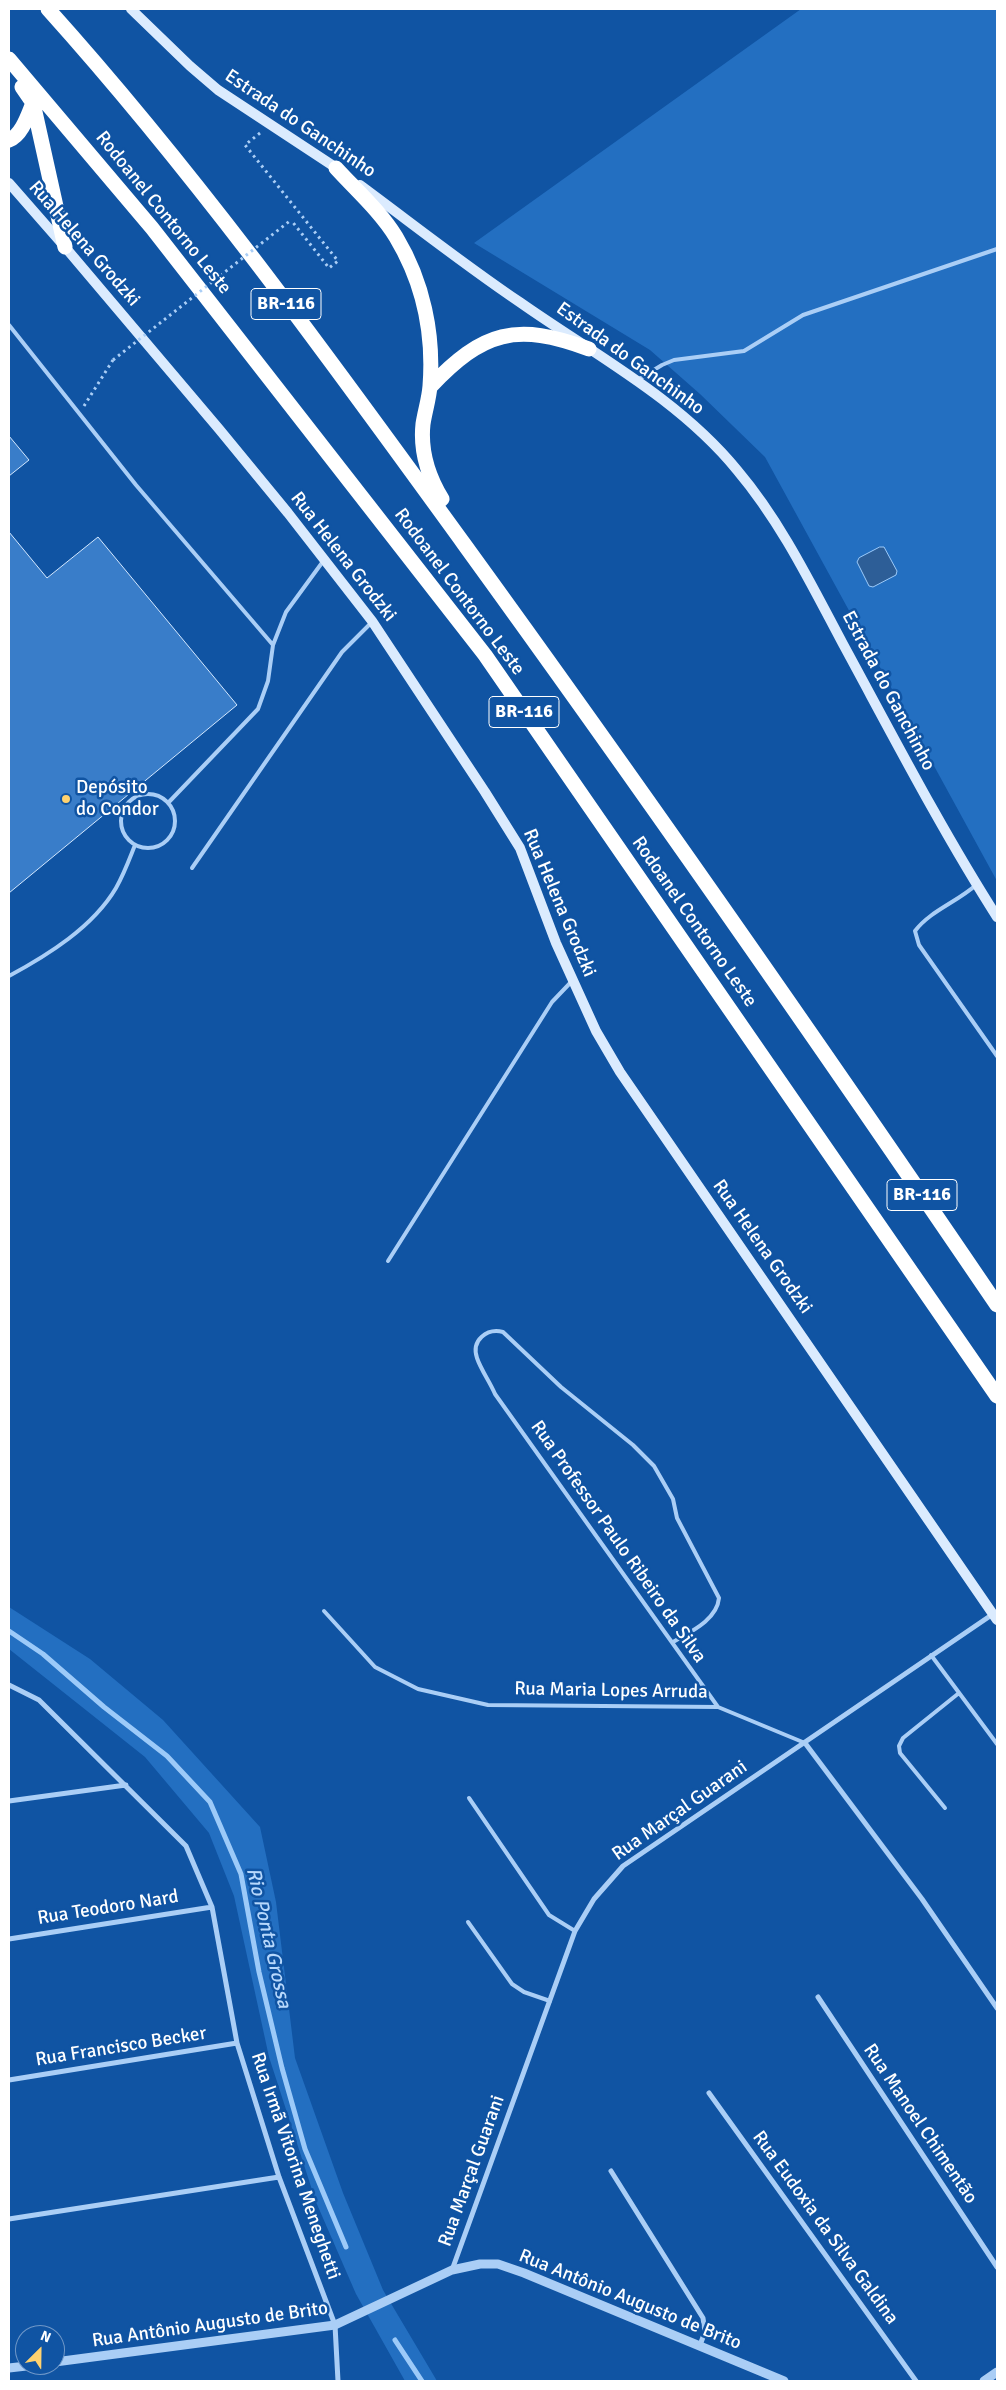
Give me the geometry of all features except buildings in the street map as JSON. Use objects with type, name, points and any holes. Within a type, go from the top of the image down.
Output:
[{"type":"highway","name":"Rodoanel Contorno Leste","points":[[48,9],[97,64],[200,189],[390,443],[511,609],[847,1085],[997,1305]]},
{"type":"highway","name":"Rodoanel Contorno Leste","points":[[9,59],[152,228],[485,655],[997,1396]]},
{"type":"highway","points":[[9,67],[33,103],[65,247]]},
{"type":"highway","points":[[9,140],[14,138],[25,122],[33,103]]},
{"type":"highway","points":[[336,168],[380,216],[395,236],[408,259],[426,308],[430,352],[430,387],[423,425],[425,464],[433,484],[511,609]]},
{"type":"highway","points":[[430,387],[450,366],[468,352],[486,342],[507,335],[546,335],[589,349]]},
{"type":"main road","name":"Estrada do Ganchinho","points":[[131,9],[197,72],[225,94],[336,168],[494,284],[665,401],[714,444],[759,497],[800,564],[925,796],[997,917]]},
{"type":"main road","name":"Rua Helena Grodzki","points":[[9,184],[65,247],[281,505],[372,621],[520,848],[556,943],[596,1031],[620,1072],[995,1617]]},
{"type":"street","name":"Rua Marçal Guarani","points":[[452,2270],[575,1932],[594,1899],[623,1866],[932,1655],[995,1617]]},
{"type":"street","name":"Rua Irmã Vitorina Meneghetti","points":[[9,1685],[39,1700],[186,1846],[212,1907],[237,2043],[279,2177],[335,2325],[338,2381]]},
{"type":"street","points":[[805,1743],[922,1899],[997,2008]]},
{"type":"street","points":[[9,1801],[126,1785]]},
{"type":"street","name":"Rua Teodoro Nard","points":[[9,1939],[212,1907]]},
{"type":"street","name":"Rua Manoel Chimentão","points":[[818,1997],[997,2267]]},
{"type":"street","name":"Rua Francisco Becker","points":[[9,2080],[237,2043]]},
{"type":"street","name":"Rua Eudoxia da Silva Galdina","points":[[709,2092],[916,2381]]},
{"type":"street","points":[[611,2171],[703,2318],[704,2332],[700,2345]]},
{"type":"street","points":[[9,2219],[279,2177]]},
{"type":"street","name":"Rua Antônio Augusto de Brito","points":[[65,2361],[335,2325],[452,2270],[480,2264],[498,2264],[700,2345],[784,2381]]},
{"type":"street","points":[[984,2381],[997,2372]]},
{"type":"lane","points":[[637,381],[662,365],[674,360],[744,351],[803,315],[997,250]]},
{"type":"lane","points":[[9,326],[79,414],[273,645]]},
{"type":"lane","points":[[168,803],[258,709],[268,680],[273,645],[286,612],[324,560]]},
{"type":"lane","points":[[192,868],[342,652],[372,621]]},
{"type":"lane","points":[[145,794],[162,797],[168,803],[175,818],[172,835],[160,846],[151,848],[135,845],[123,833],[121,816],[124,808],[137,796],[145,794]]},
{"type":"lane","points":[[9,976],[34,963],[88,922],[115,890],[135,845]]},
{"type":"lane","points":[[977,885],[960,899],[924,920],[915,931],[919,945],[997,1056]]},
{"type":"lane","points":[[388,1261],[552,1002],[573,980]]},
{"type":"lane","name":"Rua Professor Paulo Ribeiro da Silva","points":[[673,1642],[713,1614],[718,1607],[719,1598],[677,1518],[673,1499],[654,1466],[632,1445],[561,1387],[503,1332],[493,1329],[482,1334],[477,1344],[476,1357],[496,1394],[718,1707]]},
{"type":"lane","name":"Rua Maria Lopes Arruda","points":[[324,1611],[375,1667],[418,1688],[488,1704],[718,1707],[805,1743]]},
{"type":"lane","points":[[932,1655],[997,1744]]},
{"type":"lane","points":[[945,1808],[900,1753],[899,1746],[903,1738],[959,1693]]},
{"type":"lane","points":[[469,1798],[548,1915],[575,1932]]},
{"type":"lane","points":[[468,1922],[512,1984],[524,1992],[550,2001]]},
{"type":"path","points":[[79,414],[114,360],[292,220],[330,268],[338,261],[246,145],[270,125]]},
{"type":"shaded area","points":[[801,9],[997,9],[997,881],[765,457],[700,394],[650,350],[474,243]]},
{"type":"shaded area","points":[[880,547],[884,547],[897,571],[896,575],[873,587],[869,586],[857,562],[859,558]]},
{"type":"shaded area","points":[[9,1607],[90,1659],[163,1720],[260,1827],[276,1902],[295,2058],[343,2193],[383,2290],[437,2381],[405,2381],[356,2294],[316,2202],[269,2057],[234,1896],[209,1833],[145,1757],[9,1649]]},
{"type":"waterway","name":"Rio Ponta Grossa","points":[[9,1631],[43,1654],[104,1707],[167,1756],[210,1802],[241,1874],[259,1972],[282,2068],[305,2149],[346,2247]]},
{"type":"waterway","name":"Rio Ponta Grossa","points":[[395,2340],[422,2381]]},
{"type":"place","name":"Depósito do Condor","points":[[66,799]]}]
